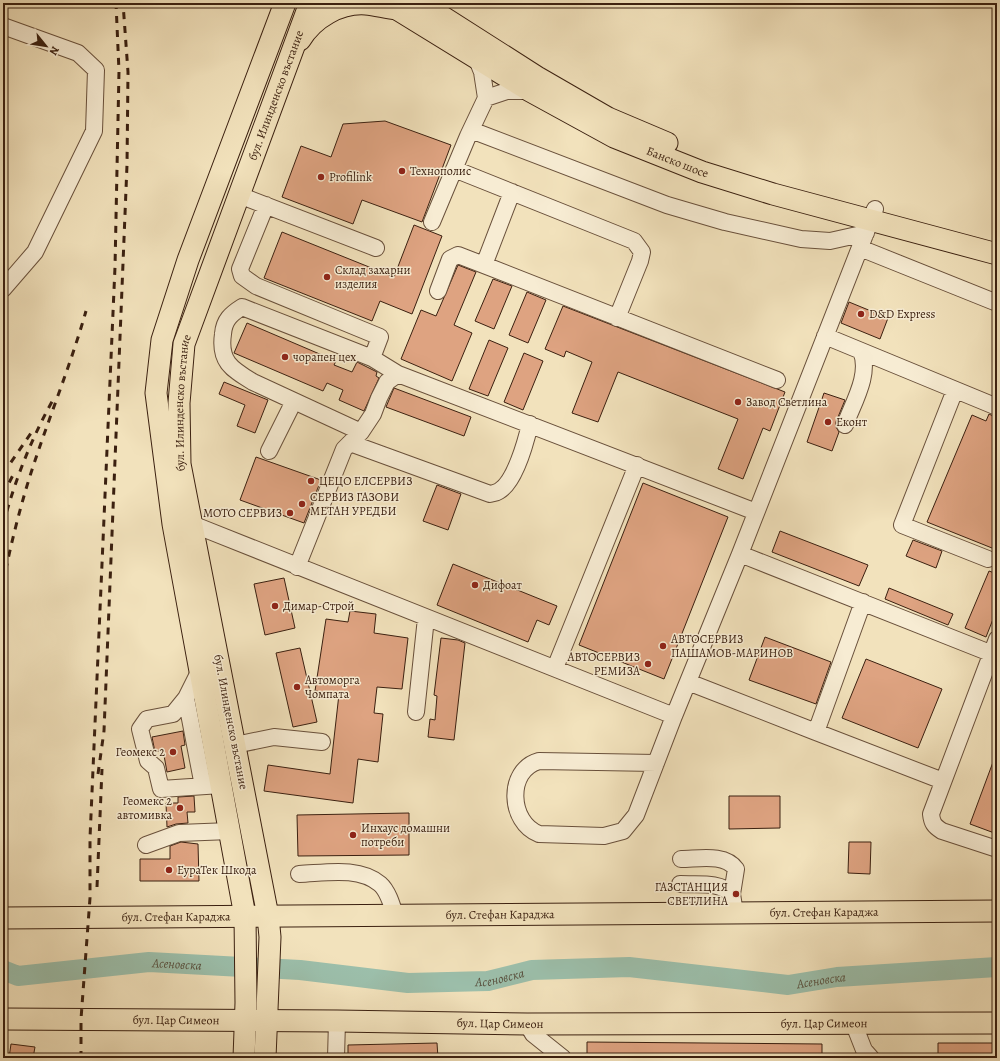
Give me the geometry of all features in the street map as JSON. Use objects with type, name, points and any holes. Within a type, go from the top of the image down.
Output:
[{"type":"main road","points":[[269,3],[271,9],[272,37]]},
{"type":"main road","name":"бул. Илинденско въстание","points":[[268,1012],[270,937],[268,916],[235,745],[182,524],[156,393],[162,340],[188,260],[285,3]]},
{"type":"main road","name":"бул. Илинденско въстание","points":[[246,1012],[247,937],[245,916],[230,831],[212,785],[200,670],[182,524],[179,403],[184,344],[288,59],[310,3]]},
{"type":"main road","name":"Банско шосе","points":[[421,3],[537,77],[608,118],[707,161],[868,227],[997,239]]},
{"type":"main road","points":[[288,59],[306,30],[325,14],[347,5],[365,4],[392,6]]},
{"type":"main road","name":"Банско шосе","points":[[392,6],[530,91],[614,138],[702,172],[773,194],[868,227],[997,254]]},
{"type":"main road","name":"бул. Стефан Караджа","points":[[3,918],[395,915],[734,904],[997,911]]},
{"type":"main road","points":[[244,1058],[246,1012]]},
{"type":"main road","points":[[265,1058],[268,1012]]},
{"type":"main road","name":"бул. Цар Симеон","points":[[3,1020],[268,1012],[336,1021],[527,1024],[853,1022],[997,1023]]},
{"type":"street","points":[[3,26],[78,53],[96,70],[94,131],[35,252],[3,289]]},
{"type":"street","points":[[432,222],[486,98],[482,72],[476,57]]},
{"type":"street","points":[[486,98],[507,91],[530,91]]},
{"type":"street","points":[[471,130],[667,205],[725,222],[808,239],[830,241],[868,227]]},
{"type":"street","points":[[454,170],[634,241],[642,252],[640,261],[617,318]]},
{"type":"street","points":[[484,265],[512,192]]},
{"type":"street","points":[[239,195],[376,248]]},
{"type":"street","points":[[266,205],[240,269],[242,276],[256,286],[380,336],[372,358]]},
{"type":"street","points":[[868,227],[997,303]]},
{"type":"street","points":[[656,763],[539,762],[530,764],[521,774],[516,787],[517,809],[520,818],[524,825],[531,831],[539,834],[614,834],[623,831],[636,815],[868,227]]},
{"type":"street","points":[[438,290],[450,259],[458,255],[777,380]]},
{"type":"street","points":[[530,424],[526,444],[507,483],[499,491],[490,494],[356,437],[294,401],[237,372],[226,360],[221,348],[223,330],[230,314],[242,307],[372,358],[398,374],[530,424],[637,465],[756,512]]},
{"type":"street","points":[[825,336],[997,407]]},
{"type":"street","points":[[845,425],[864,374],[865,361],[861,351]]},
{"type":"street","points":[[297,567],[344,449],[356,437],[373,414],[378,398],[387,382],[398,374]]},
{"type":"street","points":[[955,390],[902,525],[988,559]]},
{"type":"street","points":[[268,451],[294,401]]},
{"type":"street","points":[[555,668],[637,465]]},
{"type":"street","points":[[182,524],[297,567],[674,716]]},
{"type":"street","points":[[740,554],[863,602],[994,646],[931,814],[931,821],[935,827],[942,831],[997,849]]},
{"type":"street","points":[[816,732],[863,602]]},
{"type":"street","points":[[416,712],[426,618]]},
{"type":"street","points":[[186,698],[212,785],[161,789],[156,768],[148,760],[140,729],[147,719],[173,714],[186,698],[200,670]]},
{"type":"street","points":[[688,682],[943,781]]},
{"type":"street","points":[[235,745],[274,737],[322,742]]},
{"type":"street","points":[[146,845],[179,833],[230,831]]},
{"type":"street","points":[[681,859],[723,859],[731,862],[736,869],[734,904]]},
{"type":"street","points":[[299,874],[351,872],[368,877],[381,885],[390,899],[395,915]]},
{"type":"street","points":[[680,884],[719,886],[726,889],[734,904]]},
{"type":"street","points":[[336,1021],[336,1058]]},
{"type":"street","points":[[853,1022],[863,1055]]},
{"type":"street","points":[[527,1024],[533,1034],[563,1058]]},
{"type":"building","points":[[385,121],[451,145],[422,222],[362,200],[353,224],[282,197],[301,146],[331,157],[343,124]]},
{"type":"building","name":"Склад захарни изделия","points":[[414,225],[442,236],[412,314],[380,301],[372,321],[264,278],[282,232],[394,277]]},
{"type":"building","points":[[458,265],[476,272],[454,325],[472,333],[452,381],[401,359],[421,310],[436,316]]},
{"type":"building","points":[[493,279],[512,286],[494,329],[475,321]]},
{"type":"building","points":[[527,292],[546,300],[528,343],[509,335]]},
{"type":"building","points":[[849,302],[888,318],[880,339],[841,323]]},
{"type":"building","name":"Завод Светлина","points":[[563,306],[785,392],[770,431],[763,428],[743,479],[718,469],[738,419],[618,372],[598,422],[572,413],[592,362],[566,351],[564,357],[545,349]]},
{"type":"building","name":"чорапен цех","points":[[247,323],[336,361],[334,365],[352,372],[357,362],[377,372],[376,376],[379,378],[364,411],[339,400],[343,390],[327,383],[323,391],[234,353]]},
{"type":"building","points":[[489,340],[508,348],[488,396],[469,389]]},
{"type":"building","points":[[524,353],[543,361],[523,410],[504,402]]},
{"type":"building","points":[[224,382],[268,400],[255,433],[237,426],[245,405],[219,394]]},
{"type":"building","points":[[394,388],[471,417],[464,436],[386,407]]},
{"type":"building","name":"Еконт","points":[[824,393],[845,400],[836,422],[836,427],[839,432],[832,451],[807,442]]},
{"type":"building","points":[[989,414],[997,418],[997,550],[927,522],[972,415],[986,421]]},
{"type":"building","points":[[256,457],[321,480],[304,523],[240,500]]},
{"type":"building","points":[[643,483],[728,517],[664,679],[579,645]]},
{"type":"building","points":[[437,485],[461,494],[448,530],[423,521]]},
{"type":"building","points":[[780,531],[868,565],[859,586],[772,552]]},
{"type":"building","points":[[913,540],[942,551],[936,568],[906,556]]},
{"type":"building","name":"Дифоат","points":[[453,564],[557,606],[549,625],[537,620],[528,642],[437,605]]},
{"type":"building","points":[[989,571],[997,574],[997,609],[986,637],[965,628]]},
{"type":"building","name":"Димар-Строй","points":[[284,578],[295,628],[265,635],[254,584]]},
{"type":"building","points":[[889,588],[953,614],[948,625],[885,599]]},
{"type":"building","points":[[350,611],[376,614],[374,633],[408,638],[402,689],[377,687],[374,713],[383,714],[378,762],[358,759],[353,803],[264,791],[268,765],[330,774],[339,694],[315,691],[326,619],[348,622]]},
{"type":"building","points":[[765,637],[831,662],[816,704],[749,680]]},
{"type":"building","points":[[441,638],[458,640],[465,643],[454,740],[428,737],[430,719],[435,720],[437,696],[434,695]]},
{"type":"building","name":"Автоморга Чомпата","points":[[300,648],[317,722],[293,727],[276,653]]},
{"type":"building","points":[[866,659],[942,689],[918,748],[842,718]]},
{"type":"building","name":"Геомекс 2","points":[[183,731],[185,745],[181,746],[185,768],[167,772],[163,750],[155,752],[152,737]]},
{"type":"building","points":[[996,754],[997,755],[997,834],[970,824]]},
{"type":"building","name":"Геомекс 2 автомивка","points":[[194,796],[195,812],[187,812],[188,823],[176,824],[167,827],[166,803],[178,803],[178,797]]},
{"type":"building","points":[[729,796],[780,796],[780,828],[729,829]]},
{"type":"building","name":"Инхаус домашни потреби","points":[[409,813],[409,855],[298,856],[297,815]]},
{"type":"building","name":"ЕураТек Шкода","points":[[181,842],[198,844],[199,881],[140,881],[140,859],[170,859],[170,846]]},
{"type":"building","points":[[849,842],[871,842],[870,874],[848,873]]},
{"type":"building","points":[[587,1042],[822,1044],[822,1058],[587,1058]]},
{"type":"building","points":[[437,1043],[438,1058],[348,1058],[348,1045]]},
{"type":"building","points":[[938,1043],[997,1043],[997,1058],[938,1058]]},
{"type":"building","points":[[11,1044],[35,1047],[33,1058],[9,1058]]},
{"type":"waterway","name":"Асеновска","points":[[3,970],[18,976],[149,962],[300,970],[408,983],[488,981],[532,970],[629,967],[788,985],[837,977],[997,967]]},
{"type":"railway","points":[[81,1058],[81,1019],[90,898],[90,838],[115,267],[119,71],[116,3]]},
{"type":"railway","points":[[98,774],[104,731],[127,165],[128,72],[123,3]]},
{"type":"railway","points":[[3,584],[13,536],[26,489],[86,311]]},
{"type":"railway","points":[[3,525],[24,460],[54,398]]},
{"type":"railway","points":[[3,474],[31,433]]},
{"type":"railway","points":[[3,495],[14,473]]},
{"type":"railway","points":[[97,887],[102,769]]},
{"type":"place","name":"Технополис","points":[[402,171]]},
{"type":"place","name":"Profilink","points":[[321,177]]},
{"type":"place","name":"Склад захарни изделия","points":[[327,277]]},
{"type":"place","name":"D&D Express","points":[[861,314]]},
{"type":"place","name":"чорапен цех","points":[[285,357]]},
{"type":"place","name":"Завод Светлина","points":[[738,402]]},
{"type":"place","name":"Еконт","points":[[828,422]]},
{"type":"place","name":"ЦЕЦО ЕЛСЕРВИЗ","points":[[311,481]]},
{"type":"place","name":"СЕРВИЗ ГАЗОВИ МЕТАН УРЕДБИ","points":[[302,504]]},
{"type":"place","name":"МОТО СЕРВИЗ","points":[[290,513]]},
{"type":"place","name":"Дифоат","points":[[475,585]]},
{"type":"place","name":"Димар-Строй","points":[[275,606]]},
{"type":"place","name":"АВТОСЕРВИЗ ПАШАМОВ-МАРИНОВ","points":[[663,646]]},
{"type":"place","name":"АВТОСЕРВИЗ РЕМИЗА","points":[[648,664]]},
{"type":"place","name":"Автоморга Чомпата","points":[[297,687]]},
{"type":"place","name":"Геомекс 2","points":[[173,752]]},
{"type":"place","name":"Геомекс 2 автомивка","points":[[180,808]]},
{"type":"place","name":"Инхаус домашни потреби","points":[[353,835]]},
{"type":"place","name":"ЕураТек Шкода","points":[[169,870]]},
{"type":"place","name":"ГАЗСТАНЦИЯ СВЕТЛИНА","points":[[736,894]]}]
